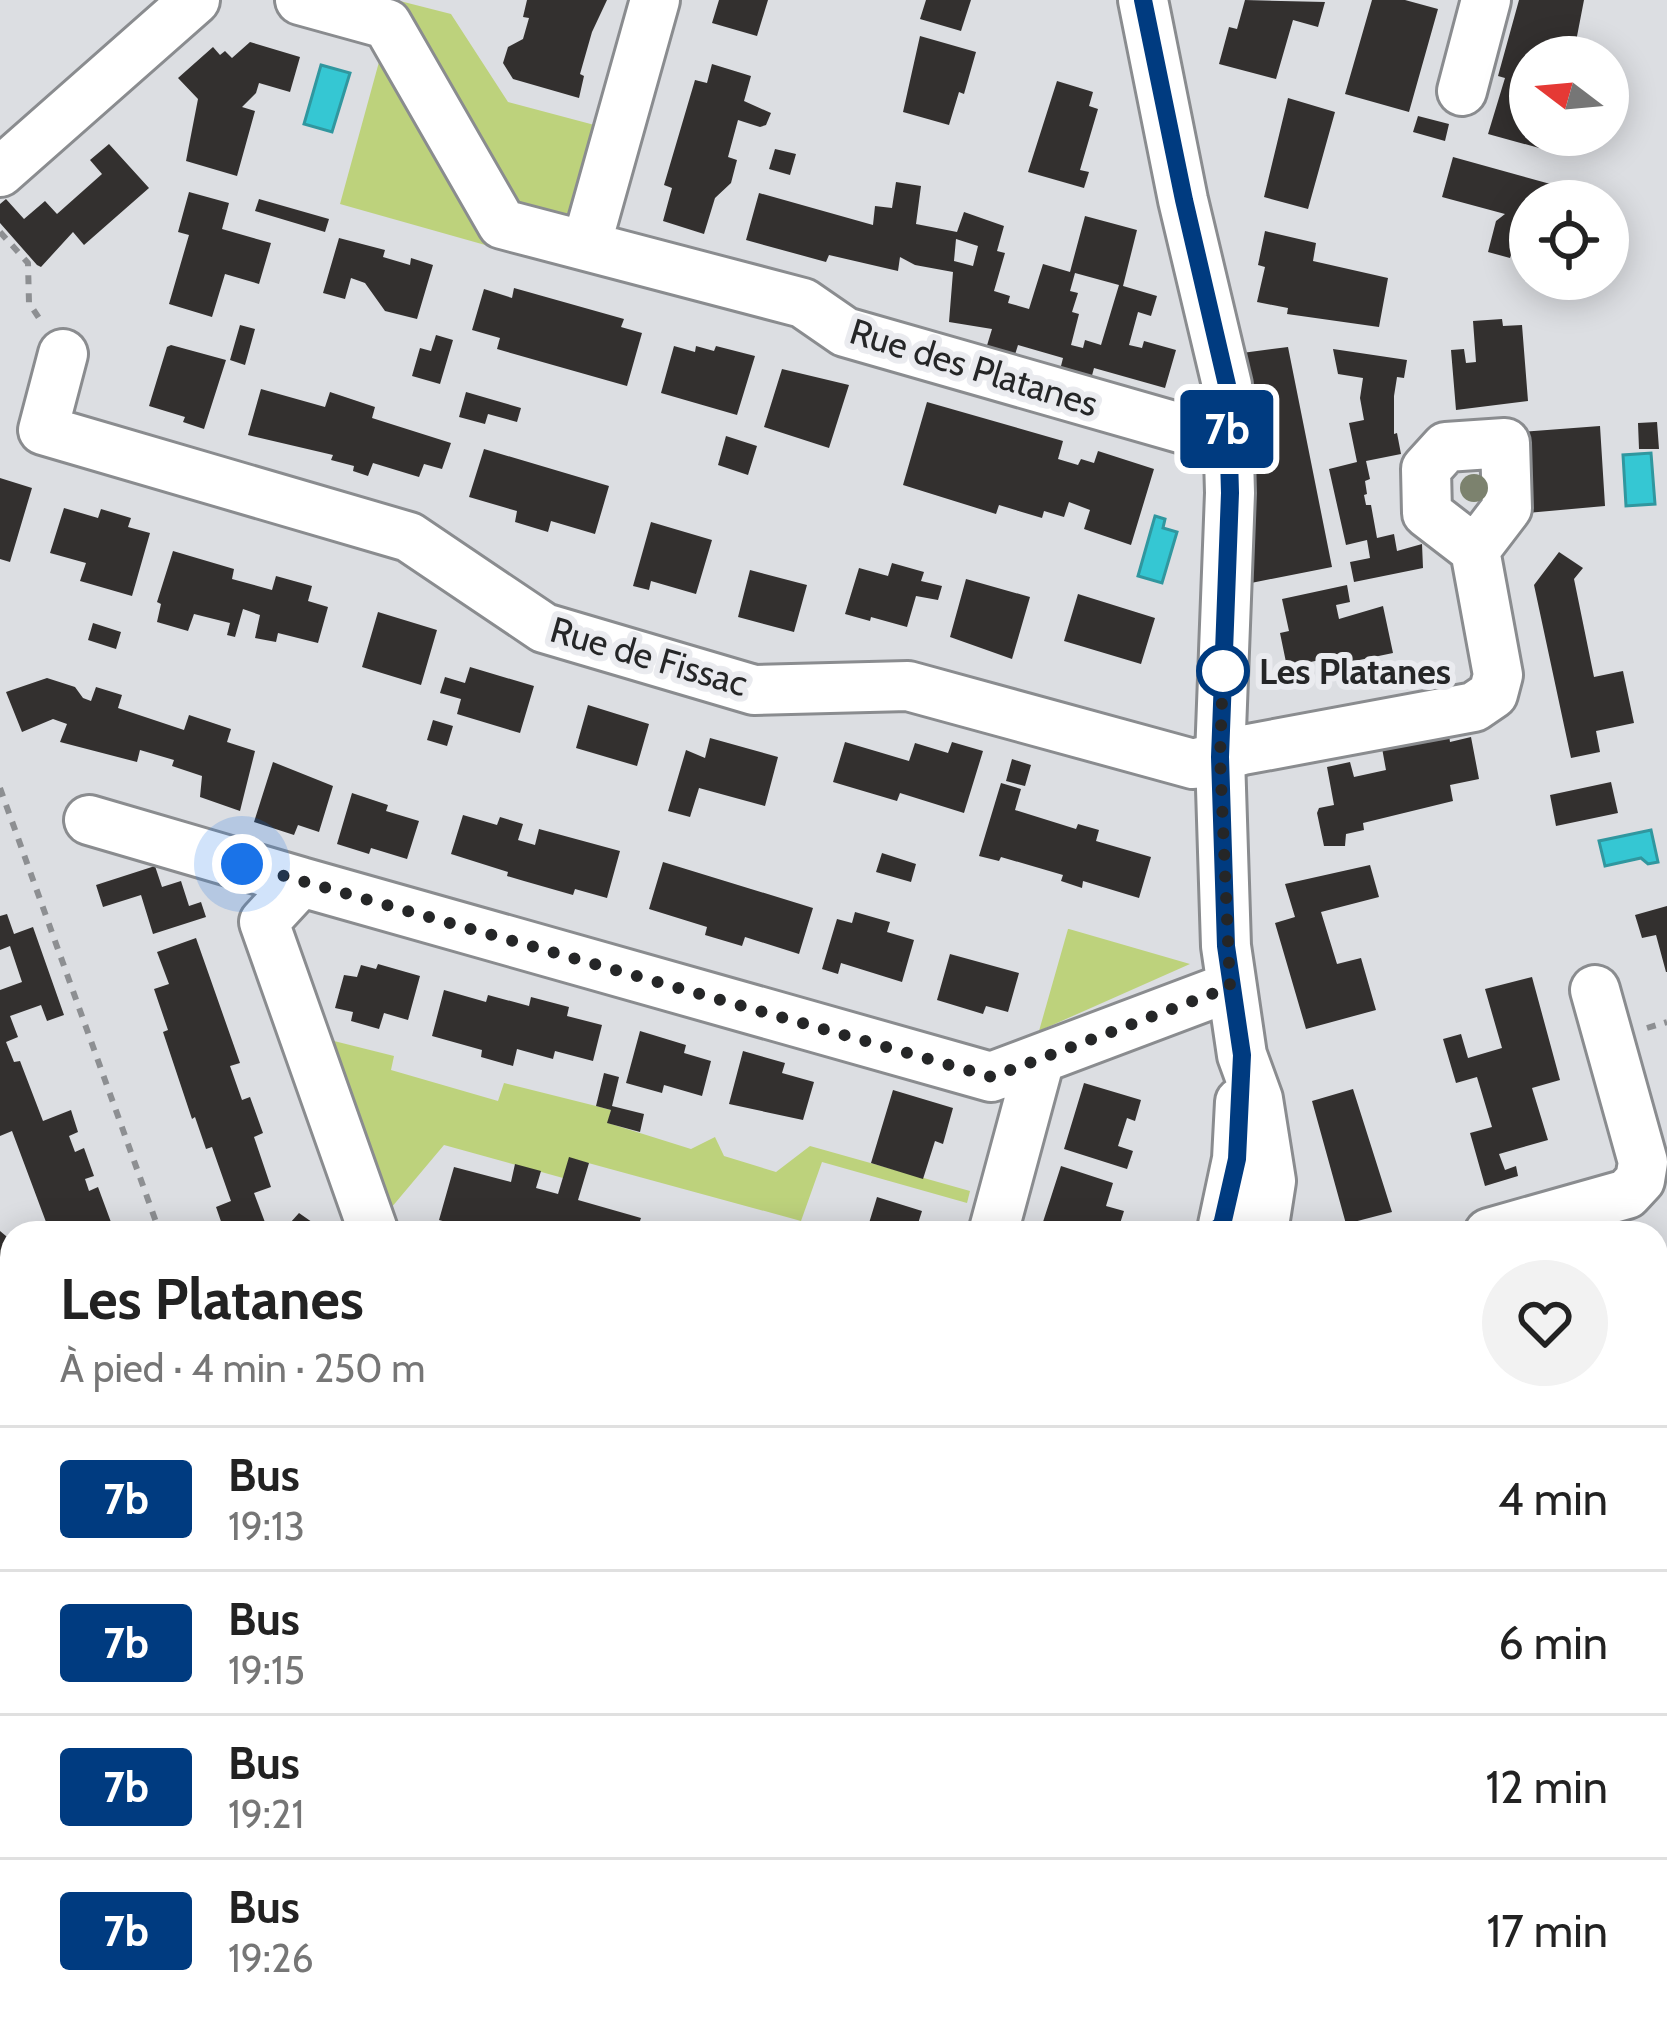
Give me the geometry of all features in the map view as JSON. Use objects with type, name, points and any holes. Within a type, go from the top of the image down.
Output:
[{"type":"street","points":[[0,172],[195,0]]},
{"type":"street","name":"Rue des Platanes","points":[[300,0],[387,24],[502,224],[803,303],[844,332],[1215,438],[1227,437]]},
{"type":"street","points":[[586,246],[655,0]]},
{"type":"street","points":[[1143,0],[1227,385],[1230,493],[1220,757],[1230,987],[1242,1055],[1240,1221]]},
{"type":"street","points":[[1462,91],[1486,0]]},
{"type":"street","name":"Rue de Fissac","points":[[62,354],[43,430],[409,537],[544,628],[754,690],[908,686],[1193,764],[1220,757]]},
{"type":"street","points":[[1220,757],[1474,707],[1493,694],[1498,674],[1475,550]]},
{"type":"street","points":[[88,820],[992,1077],[1230,987]]},
{"type":"street","points":[[242,864],[362,1221]]},
{"type":"street","points":[[264,922],[301,882]]},
{"type":"street","points":[[1531,1221],[1627,1194],[1640,1180],[1642,1162],[1595,990]]},
{"type":"street","points":[[996,1221],[1040,1059]]},
{"type":"path","points":[[0,232],[28,263],[29,303],[62,354]]},
{"type":"path","points":[[0,788],[156,1221]]},
{"type":"green space","points":[[396,0],[451,14],[508,102],[617,131],[581,272],[340,204]]},
{"type":"green space","points":[[1069,929],[1190,964],[1039,1031]]},
{"type":"green space","points":[[326,1039],[394,1056],[391,1070],[498,1101],[504,1083],[611,1110],[608,1123],[691,1149],[715,1137],[724,1156],[776,1172],[810,1146],[970,1191],[967,1203],[822,1162],[801,1221],[570,1158],[563,1178],[444,1145],[391,1208]]},
{"type":"water","points":[[321,65],[350,73],[332,132],[304,124]]},
{"type":"water","points":[[1651,453],[1655,504],[1626,506],[1623,455]]},
{"type":"water","points":[[1155,516],[1165,519],[1163,528],[1177,532],[1162,583],[1138,576]]},
{"type":"water","points":[[1651,830],[1658,862],[1648,864],[1641,858],[1605,866],[1599,841]]},
{"type":"building","points":[[527,0],[607,0],[580,74],[584,76],[579,98],[513,79],[503,63],[508,47],[523,39],[529,18],[523,17]]},
{"type":"building","points":[[719,0],[768,0],[757,36],[712,23]]},
{"type":"building","points":[[926,0],[971,0],[961,31],[920,19]]},
{"type":"building","points":[[1245,0],[1325,2],[1318,27],[1293,20],[1276,79],[1219,64],[1229,27],[1237,29]]},
{"type":"building","points":[[1372,0],[1405,0],[1438,9],[1409,112],[1345,94]]},
{"type":"building","points":[[1519,0],[1584,0],[1577,36],[1509,36]]},
{"type":"building","points":[[920,36],[976,52],[949,125],[903,112]]},
{"type":"building","points":[[1509,36],[1509,140],[1488,134],[1505,78],[1498,76]]},
{"type":"building","points":[[250,42],[300,57],[290,92],[259,83],[242,107],[255,111],[237,176],[186,161],[198,99],[178,78],[213,47],[232,58]]},
{"type":"building","points":[[712,64],[751,76],[744,101],[771,113],[760,127],[738,120],[728,157],[737,160],[731,183],[715,198],[704,234],[663,221],[672,188],[664,185],[695,80],[707,83]]},
{"type":"building","points":[[1057,81],[1093,92],[1089,106],[1098,109],[1080,170],[1089,172],[1084,188],[1028,172]]},
{"type":"building","points":[[1288,98],[1335,112],[1308,209],[1264,197]]},
{"type":"building","points":[[1418,116],[1449,124],[1445,141],[1413,132]]},
{"type":"building","points":[[109,144],[149,188],[84,245],[73,232],[41,267],[37,265],[0,223],[0,204],[6,199],[24,219],[45,201],[57,214],[102,174],[90,160]]},
{"type":"building","points":[[775,149],[796,154],[790,175],[769,169]]},
{"type":"building","points":[[1453,157],[1536,180],[1509,180],[1509,258],[1488,252],[1496,221],[1505,214],[1442,197]]},
{"type":"building","points":[[896,182],[921,186],[916,224],[957,232],[964,212],[1004,226],[997,251],[1005,253],[994,291],[1010,296],[1008,303],[1029,309],[1043,264],[1070,272],[1085,216],[1137,230],[1123,286],[1157,296],[1151,316],[1138,312],[1129,345],[1142,348],[1144,341],[1176,350],[1165,388],[1094,368],[1090,383],[1059,374],[1063,358],[1018,345],[1013,361],[985,352],[992,329],[949,322],[953,272],[915,265],[900,257],[898,271],[829,255],[826,262],[746,240],[759,193],[873,225],[875,206],[892,208]],"holes":[[[956,239],[978,246],[973,266],[954,261]],[[1075,273],[1119,285],[1101,345],[1085,340],[1083,348],[1071,345],[1079,314],[1072,312],[1078,293],[1070,291]]]},
{"type":"building","points":[[189,192],[229,203],[222,229],[271,243],[259,284],[225,274],[212,317],[169,304],[189,235],[178,232]]},
{"type":"building","points":[[259,199],[329,219],[325,232],[255,211]]},
{"type":"building","points":[[1265,231],[1316,243],[1313,261],[1388,278],[1379,327],[1287,314],[1288,308],[1257,302],[1265,267],[1258,265]]},
{"type":"building","points":[[339,238],[385,250],[383,257],[410,265],[411,258],[433,265],[417,319],[385,311],[365,283],[351,278],[345,299],[323,293]]},
{"type":"building","points":[[514,288],[624,319],[621,327],[642,333],[627,386],[497,349],[500,338],[472,330],[484,289],[512,298]]},
{"type":"building","points":[[1502,319],[1503,326],[1522,325],[1528,401],[1456,410],[1451,350],[1464,349],[1466,363],[1476,362],[1473,321]]},
{"type":"building","points":[[240,325],[255,329],[245,365],[230,360]]},
{"type":"building","points":[[436,335],[453,340],[440,384],[412,376],[420,348],[431,351]]},
{"type":"building","points":[[171,345],[226,360],[204,429],[183,422],[185,417],[149,406]]},
{"type":"building","points":[[674,346],[695,352],[696,346],[714,351],[716,346],[755,356],[737,415],[661,393]]},
{"type":"building","points":[[1288,347],[1332,567],[1251,583],[1250,407],[1242,353]]},
{"type":"building","points":[[1333,349],[1407,360],[1404,378],[1397,377],[1394,396],[1394,434],[1401,454],[1366,461],[1370,479],[1365,481],[1364,495],[1366,505],[1371,505],[1377,538],[1394,534],[1397,551],[1422,544],[1423,568],[1354,582],[1350,562],[1370,558],[1367,540],[1346,545],[1329,469],[1357,462],[1349,423],[1364,420],[1363,378],[1338,374]]},
{"type":"building","points":[[782,369],[849,385],[829,448],[764,427]]},
{"type":"building","points":[[261,389],[325,407],[330,392],[375,407],[372,418],[451,443],[442,469],[424,464],[419,477],[373,463],[368,476],[353,471],[354,466],[331,460],[333,455],[248,435]]},
{"type":"building","points":[[466,392],[521,408],[517,422],[488,414],[485,424],[459,417]]},
{"type":"building","points":[[927,402],[1063,441],[1058,459],[1078,465],[1081,459],[1094,463],[1098,451],[1154,469],[1131,545],[1084,529],[1090,510],[1069,502],[1064,517],[1044,511],[1042,518],[999,505],[996,514],[903,485]]},
{"type":"building","points":[[1657,422],[1659,449],[1639,449],[1638,423]]},
{"type":"building","points":[[1600,426],[1605,506],[1527,513],[1521,432]]},
{"type":"building","points":[[726,436],[757,446],[748,475],[718,465]]},
{"type":"building","points":[[484,449],[609,486],[595,534],[551,521],[548,532],[515,522],[517,511],[469,497]]},
{"type":"building","points":[[0,478],[32,488],[10,562],[0,559]]},
{"type":"building","points":[[64,508],[98,518],[101,509],[131,518],[128,527],[150,533],[132,596],[80,581],[86,563],[50,553]]},
{"type":"building","points":[[651,522],[712,540],[696,594],[651,581],[649,590],[633,586]]},
{"type":"building","points":[[173,551],[234,569],[232,579],[272,590],[276,576],[312,586],[308,601],[328,607],[318,643],[278,633],[276,642],[255,638],[260,615],[243,609],[235,637],[227,635],[230,623],[194,614],[188,631],[157,622],[161,604],[157,602]]},
{"type":"building","points":[[1559,552],[1583,568],[1574,579],[1594,677],[1623,671],[1634,723],[1596,731],[1600,752],[1571,758],[1534,585]]},
{"type":"building","points":[[892,563],[924,572],[921,581],[942,586],[938,600],[916,596],[907,627],[845,614],[859,568],[888,576]]},
{"type":"building","points":[[750,570],[807,585],[794,632],[738,617]]},
{"type":"building","points":[[966,579],[1030,597],[1012,659],[950,637]]},
{"type":"building","points":[[1347,585],[1350,602],[1336,605],[1339,619],[1383,606],[1393,653],[1345,663],[1343,655],[1287,667],[1280,633],[1289,631],[1282,599]]},
{"type":"building","points":[[1078,594],[1155,618],[1141,664],[1064,641]]},
{"type":"building","points":[[378,612],[437,630],[421,685],[362,667]]},
{"type":"building","points":[[93,623],[121,632],[116,649],[88,640]]},
{"type":"building","points":[[470,667],[534,686],[520,733],[457,714],[461,699],[440,693],[445,677],[465,683]]},
{"type":"building","points":[[47,678],[75,687],[91,701],[96,687],[122,695],[118,708],[184,730],[189,715],[231,729],[227,742],[255,751],[240,811],[200,797],[202,776],[172,766],[174,760],[140,750],[137,762],[60,742],[67,724],[53,719],[22,732],[6,692]]},
{"type":"building","points":[[588,705],[649,724],[637,766],[576,748]]},
{"type":"building","points":[[433,720],[453,726],[447,746],[427,740]]},
{"type":"building","points":[[1449,735],[1450,742],[1471,737],[1479,779],[1450,785],[1453,801],[1363,823],[1364,830],[1346,834],[1345,846],[1324,846],[1317,813],[1319,808],[1334,805],[1327,767],[1350,762],[1354,777],[1386,770],[1382,748]]},
{"type":"building","points":[[710,738],[778,757],[765,806],[699,788],[690,817],[668,811],[686,750],[705,758]]},
{"type":"building","points":[[845,742],[909,761],[915,743],[948,753],[952,742],[983,751],[964,813],[900,793],[897,801],[833,782]]},
{"type":"building","points":[[1012,759],[1031,765],[1025,786],[1006,781]]},
{"type":"building","points":[[273,762],[333,786],[319,832],[298,825],[294,835],[254,822]]},
{"type":"building","points":[[1611,782],[1618,813],[1556,826],[1550,795]]},
{"type":"building","points":[[1001,783],[1021,789],[1015,810],[1076,829],[1078,824],[1099,830],[1096,841],[1151,857],[1139,898],[1083,881],[1082,888],[1061,881],[1063,875],[1001,857],[999,861],[979,856]]},
{"type":"building","points":[[352,793],[419,821],[407,859],[337,844]]},
{"type":"building","points":[[463,815],[497,825],[500,817],[523,824],[518,840],[535,845],[539,829],[620,851],[607,898],[575,889],[573,895],[451,854]]},
{"type":"building","points":[[882,853],[916,864],[911,882],[876,872]]},
{"type":"building","points":[[663,862],[813,908],[799,954],[745,937],[742,946],[705,935],[707,927],[649,909]]},
{"type":"building","points":[[1370,865],[1379,897],[1321,912],[1337,964],[1361,958],[1376,1010],[1306,1029],[1275,923],[1295,917],[1285,884]]},
{"type":"building","points":[[155,866],[162,887],[181,881],[189,906],[201,902],[206,917],[153,934],[141,895],[103,907],[96,885]]},
{"type":"building","points":[[1667,906],[1666,972],[1656,935],[1642,938],[1635,915]]},
{"type":"building","points":[[855,912],[890,922],[887,932],[914,940],[902,982],[841,963],[838,974],[822,969],[837,919],[852,923]]},
{"type":"building","points":[[7,914],[14,934],[33,927],[64,1015],[47,1021],[41,1005],[10,1016],[18,1037],[6,1042],[14,1062],[20,1061],[43,1121],[71,1110],[78,1132],[69,1136],[75,1152],[84,1148],[94,1176],[85,1179],[89,1191],[98,1187],[111,1221],[46,1221],[12,1131],[0,1136],[0,990],[22,982],[10,946],[0,950],[0,916]]},
{"type":"building","points":[[196,938],[240,1063],[230,1066],[242,1100],[250,1097],[263,1133],[254,1137],[271,1187],[254,1193],[264,1221],[221,1221],[216,1207],[231,1201],[212,1147],[206,1149],[195,1117],[192,1119],[163,1032],[168,1030],[154,989],[169,984],[157,952]]},
{"type":"building","points":[[950,954],[1019,973],[1008,1012],[986,1006],[983,1014],[937,1000]]},
{"type":"building","points":[[378,964],[420,976],[408,1020],[384,1013],[379,1029],[351,1021],[353,1012],[335,1008],[344,975],[357,977],[361,965],[376,969]]},
{"type":"building","points":[[1532,977],[1560,1080],[1532,1088],[1548,1140],[1499,1154],[1505,1170],[1516,1166],[1518,1176],[1485,1186],[1470,1133],[1492,1127],[1477,1077],[1456,1083],[1443,1039],[1461,1034],[1468,1058],[1502,1048],[1485,989]]},
{"type":"building","points":[[444,990],[486,1002],[488,995],[529,1006],[531,997],[569,1007],[567,1016],[602,1025],[593,1061],[555,1051],[553,1059],[517,1049],[513,1066],[481,1057],[482,1050],[432,1036]]},
{"type":"building","points":[[640,1031],[686,1045],[684,1053],[711,1061],[702,1096],[664,1085],[662,1093],[626,1083]]},
{"type":"building","points":[[743,1051],[785,1063],[782,1073],[814,1082],[803,1120],[729,1104]]},
{"type":"building","points":[[604,1073],[619,1077],[612,1106],[644,1114],[640,1132],[607,1123],[611,1110],[596,1106]]},
{"type":"building","points":[[1084,1083],[1141,1100],[1135,1121],[1127,1118],[1118,1146],[1133,1151],[1127,1169],[1064,1149]]},
{"type":"building","points":[[1353,1089],[1392,1212],[1345,1221],[1312,1101]]},
{"type":"building","points":[[893,1090],[953,1108],[943,1144],[935,1141],[923,1179],[871,1163]]},
{"type":"building","points":[[569,1157],[589,1163],[578,1200],[641,1218],[439,1220],[454,1167],[511,1182],[515,1164],[541,1171],[536,1188],[558,1194]]},
{"type":"building","points":[[1061,1166],[1113,1183],[1106,1206],[1124,1211],[1121,1221],[1043,1221]]},
{"type":"building","points":[[877,1197],[922,1211],[919,1221],[870,1221]]},
{"type":"bus line","name":"7b","points":[[1143,0],[1227,385],[1230,493],[1220,757],[1226,946],[1242,1055],[1237,1159],[1223,1221]]},
{"type":"place","name":"Les Platanes","points":[[1223,671]]},
{"type":"route","points":[[242,864],[992,1077],[1230,987],[1220,757],[1223,671]]}]
